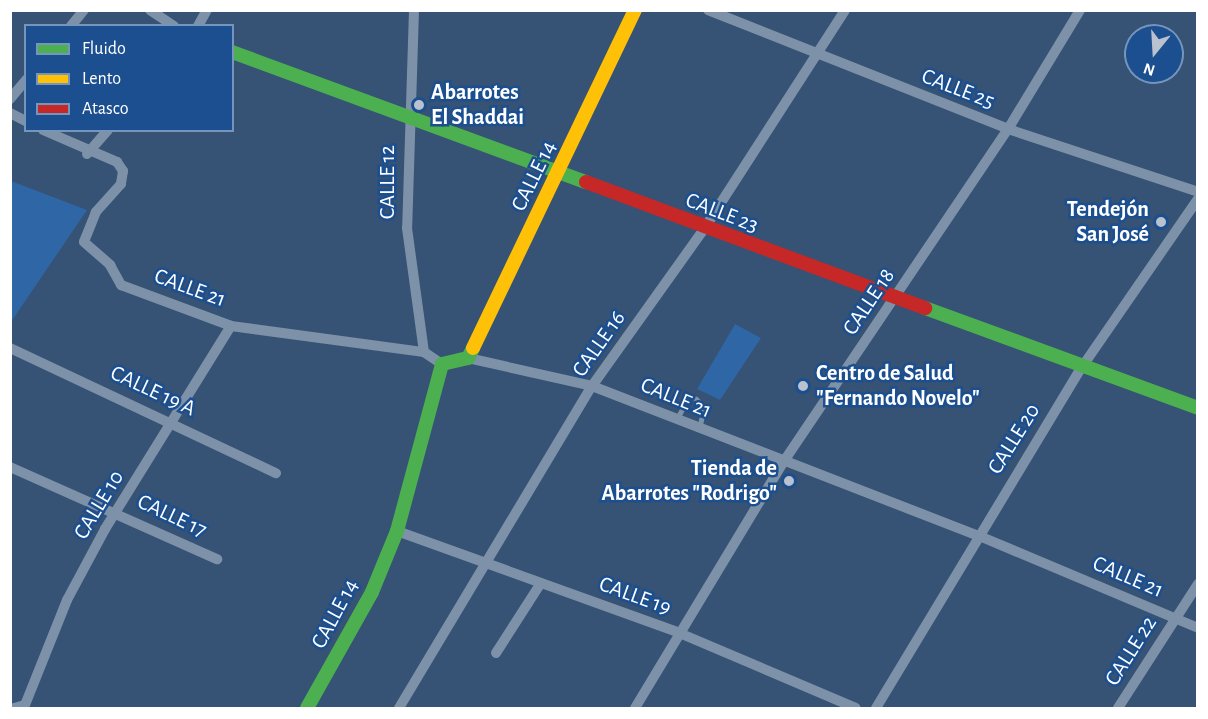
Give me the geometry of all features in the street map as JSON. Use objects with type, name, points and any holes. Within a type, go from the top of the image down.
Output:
[{"type":"street","points":[[73,24],[84,10]]},
{"type":"street","points":[[150,10],[171,24]]},
{"type":"street","points":[[199,24],[207,10]]},
{"type":"street","name":"CALLE 12","points":[[414,10],[407,120],[407,228],[423,352]]},
{"type":"street","name":"CALLE 14","points":[[468,358],[560,172],[635,10]]},
{"type":"street","name":"CALLE 25","points":[[708,10],[1008,129],[1197,192]]},
{"type":"street","name":"CALLE 16","points":[[399,708],[488,564],[592,386],[704,229],[819,55],[845,10]]},
{"type":"street","name":"CALLE 18","points":[[635,708],[677,632],[783,464],[1008,129],[1080,10]]},
{"type":"street","name":"CALLE 23","points":[[234,53],[407,120],[560,172],[704,229],[1197,408]]},
{"type":"street","points":[[10,99],[24,83]]},
{"type":"street","points":[[10,113],[24,120]]},
{"type":"street","points":[[47,132],[87,154],[106,132]]},
{"type":"street","name":"CALLE 21","points":[[87,154],[117,162],[123,171],[121,184],[96,212],[84,242],[110,265],[122,285],[231,326],[423,352],[442,364],[468,358],[592,386],[783,464],[977,535],[1197,628]]},
{"type":"street","name":"CALLE 20","points":[[876,708],[977,535],[1082,367],[1197,199]]},
{"type":"street","name":"CALLE 10","points":[[14,708],[25,705],[67,600],[117,512],[231,326]]},
{"type":"street","name":"CALLE 19 A","points":[[10,348],[173,421],[276,474]]},
{"type":"street","name":"CALLE 14","points":[[307,708],[372,592],[397,531],[442,364]]},
{"type":"street","name":"CALLE 17","points":[[10,467],[117,512],[217,559]]},
{"type":"street","name":"CALLE 19","points":[[397,531],[677,632],[856,708]]},
{"type":"street","points":[[496,653],[541,583]]},
{"type":"street","name":"CALLE 22","points":[[1118,708],[1197,584]]},
{"type":"lane","points":[[675,420],[689,397],[696,399],[704,406],[698,429]]},
{"type":"shaded area","points":[[11,181],[87,210],[11,322]]},
{"type":"shaded area","points":[[735,324],[761,338],[720,400],[697,389]]},
{"type":"traffic: fast","points":[[234,53],[586,182]]},
{"type":"traffic: fast","points":[[925,308],[1198,408]]},
{"type":"traffic: fast","points":[[307,708],[372,592],[397,531],[442,364],[468,358],[473,348]]},
{"type":"traffic: slow","points":[[473,348],[635,10]]},
{"type":"traffic: jam","points":[[586,182],[925,308]]},
{"type":"place","name":"Abarrotes El Shaddai","points":[[419,105]]},
{"type":"place","name":"Tendejón San José","points":[[1161,222]]},
{"type":"place","name":"Centro de Salud \"Fernando Novelo\"","points":[[803,386]]},
{"type":"place","name":"Tienda de Abarrotes \"Rodrigo\"","points":[[789,481]]}]
